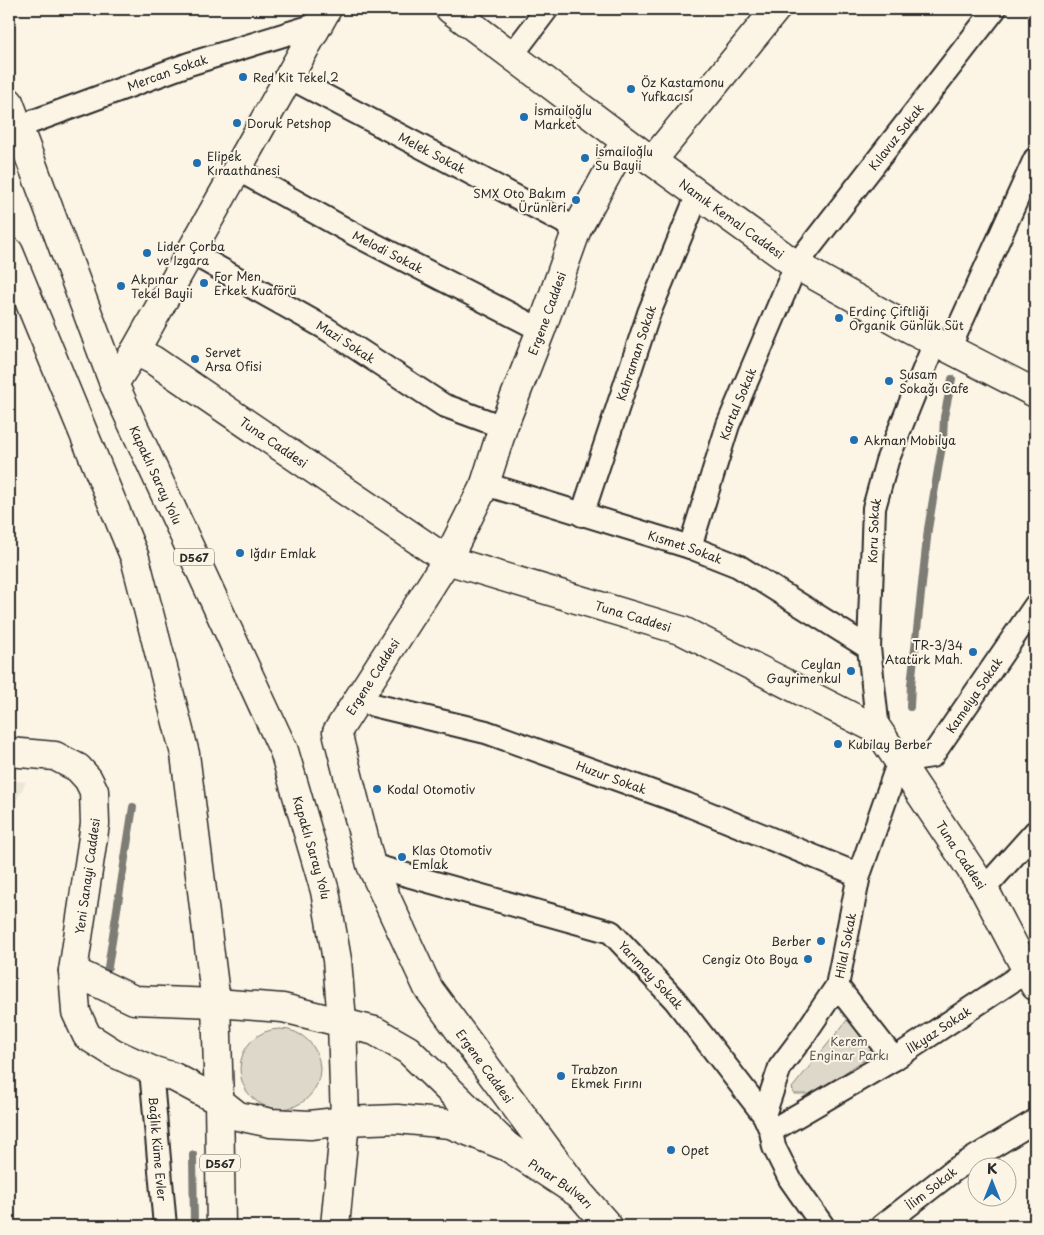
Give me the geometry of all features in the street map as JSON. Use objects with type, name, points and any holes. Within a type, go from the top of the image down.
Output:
[{"type":"main road","name":"Namık Kemal Caddesi","points":[[450,9],[652,161],[796,265],[942,346],[1034,390]]},
{"type":"main road","points":[[652,161],[776,9]]},
{"type":"main road","points":[[114,384],[135,351],[323,16]]},
{"type":"main road","name":"Kapaklı Saray Yolu","points":[[14,115],[114,384],[284,751],[325,891],[337,960],[342,1021]]},
{"type":"main road","name":"Ergene Caddesi","points":[[580,1195],[428,988],[371,865],[337,732],[447,560],[485,484],[503,427],[578,229],[625,141]]},
{"type":"main road","name":"D567","points":[[9,252],[135,558],[185,754],[216,1003],[221,1226]]},
{"type":"main road","name":"Tuna Caddesi","points":[[135,351],[153,360],[447,560],[682,630],[878,730],[984,889],[1031,978]]},
{"type":"main road","name":"Yeni Sanayi Caddesi","points":[[9,752],[55,756],[78,768],[88,779],[94,791],[96,824],[73,971],[76,1012],[87,1036],[114,1053],[151,1070],[174,1077],[219,1101],[238,1116],[271,1123],[310,1125],[345,1121],[397,1119],[450,1124],[508,1147]]},
{"type":"main road","points":[[73,971],[134,1000],[283,1008],[342,1021],[375,1031],[408,1050],[508,1147]]},
{"type":"main road","name":"D567","points":[[335,1226],[345,1121],[342,1021]]},
{"type":"main road","name":"Pınar Bulvarı","points":[[508,1147],[580,1195],[608,1226]]},
{"type":"street","points":[[512,55],[547,9]]},
{"type":"street","name":"Kılavuz Sokak","points":[[796,265],[995,9]]},
{"type":"street","name":"Mercan Sokak","points":[[14,115],[189,64],[323,16]]},
{"type":"street","name":"Melek Sokak","points":[[289,77],[578,229]]},
{"type":"street","name":"Koru Sokak","points":[[878,730],[869,648],[874,508],[887,461],[1035,159]]},
{"type":"street","name":"Melodi Sokak","points":[[237,170],[354,234],[541,330]]},
{"type":"street","name":"Kahraman Sokak","points":[[582,515],[649,313],[698,194]]},
{"type":"street","name":"Mazi Sokak","points":[[190,252],[327,329],[443,405],[503,427]]},
{"type":"street","name":"Kartal Sokak","points":[[690,547],[728,425],[796,265]]},
{"type":"street","name":"Kısmet Sokak","points":[[485,484],[690,547],[738,566],[869,648]]},
{"type":"street","name":"Kamelya Sokak","points":[[899,761],[932,756],[1034,611]]},
{"type":"street","name":"Huzur Sokak","points":[[357,701],[486,732],[686,804],[860,875]]},
{"type":"street","name":"Hilal Sokak","points":[[768,1123],[780,1067],[837,986],[860,875],[899,761]]},
{"type":"street","points":[[984,889],[1035,832]]},
{"type":"street","name":"Yarımay Sokak","points":[[371,865],[610,932],[675,1000],[768,1123],[774,1147],[790,1179],[823,1226]]},
{"type":"street","name":"İlkyaz Sokak","points":[[768,1123],[894,1059],[1031,978]]},
{"type":"street","points":[[837,986],[894,1059]]},
{"type":"street","name":"Bağlık Küme Evler","points":[[151,1070],[164,1226]]},
{"type":"street","name":"İlim Sokak","points":[[882,1226],[954,1170],[1035,1122]]},
{"type":"shaded area","points":[[9,780],[26,782],[9,814]]},
{"type":"green space","name":"Kerem Enginar Parkı","points":[[848,1019],[878,1051],[812,1094],[794,1094],[792,1088]]},
{"type":"green space","points":[[280,1029],[295,1032],[308,1041],[317,1054],[320,1069],[317,1084],[308,1097],[295,1106],[280,1109],[265,1106],[252,1097],[243,1084],[240,1069],[243,1054],[252,1041],[265,1032]]},
{"type":"waterway","points":[[910,707],[928,529],[943,440],[944,417],[952,379]]},
{"type":"waterway","points":[[108,967],[133,807]]},
{"type":"waterway","points":[[193,1155],[194,1226]]},
{"type":"place","name":"Red Kit Tekel 2","points":[[243,77]]},
{"type":"place","name":"Öz Kastamonu Yufkacısı","points":[[631,89]]},
{"type":"place","name":"İsmailoğlu Market","points":[[524,117]]},
{"type":"place","name":"Doruk Petshop","points":[[237,123]]},
{"type":"place","name":"İsmailoğlu Su Bayii","points":[[585,158]]},
{"type":"place","name":"Elipek Kıraathanesi","points":[[197,163]]},
{"type":"place","name":"SMX Oto Bakım Ürünleri","points":[[576,200]]},
{"type":"place","name":"Lider Çorba ve Izgara","points":[[147,253]]},
{"type":"place","name":"For Men Erkek Kuaförü","points":[[204,283]]},
{"type":"place","name":"Akpınar Tekel Bayii","points":[[121,286]]},
{"type":"place","name":"Erdinç Çiftliği Organik Günlük Süt","points":[[839,318]]},
{"type":"place","name":"Servet Arsa Ofisi","points":[[195,359]]},
{"type":"place","name":"Susam Sokağı Cafe","points":[[889,381]]},
{"type":"place","name":"Akman Mobilya","points":[[854,440]]},
{"type":"place","name":"Iğdır Emlak","points":[[240,553]]},
{"type":"place","name":"TR-3/34 Atatürk Mah.","points":[[973,652]]},
{"type":"place","name":"Ceylan Gayrimenkul","points":[[851,671]]},
{"type":"place","name":"Kubilay Berber","points":[[838,744]]},
{"type":"place","name":"Kodal Otomotiv","points":[[377,789]]},
{"type":"place","name":"Klas Otomotiv Emlak","points":[[402,857]]},
{"type":"place","name":"Berber","points":[[821,941]]},
{"type":"place","name":"Cengiz Oto Boya","points":[[808,959]]},
{"type":"place","name":"Trabzon Ekmek Fırını","points":[[561,1076]]},
{"type":"place","name":"Opet","points":[[671,1150]]}]
